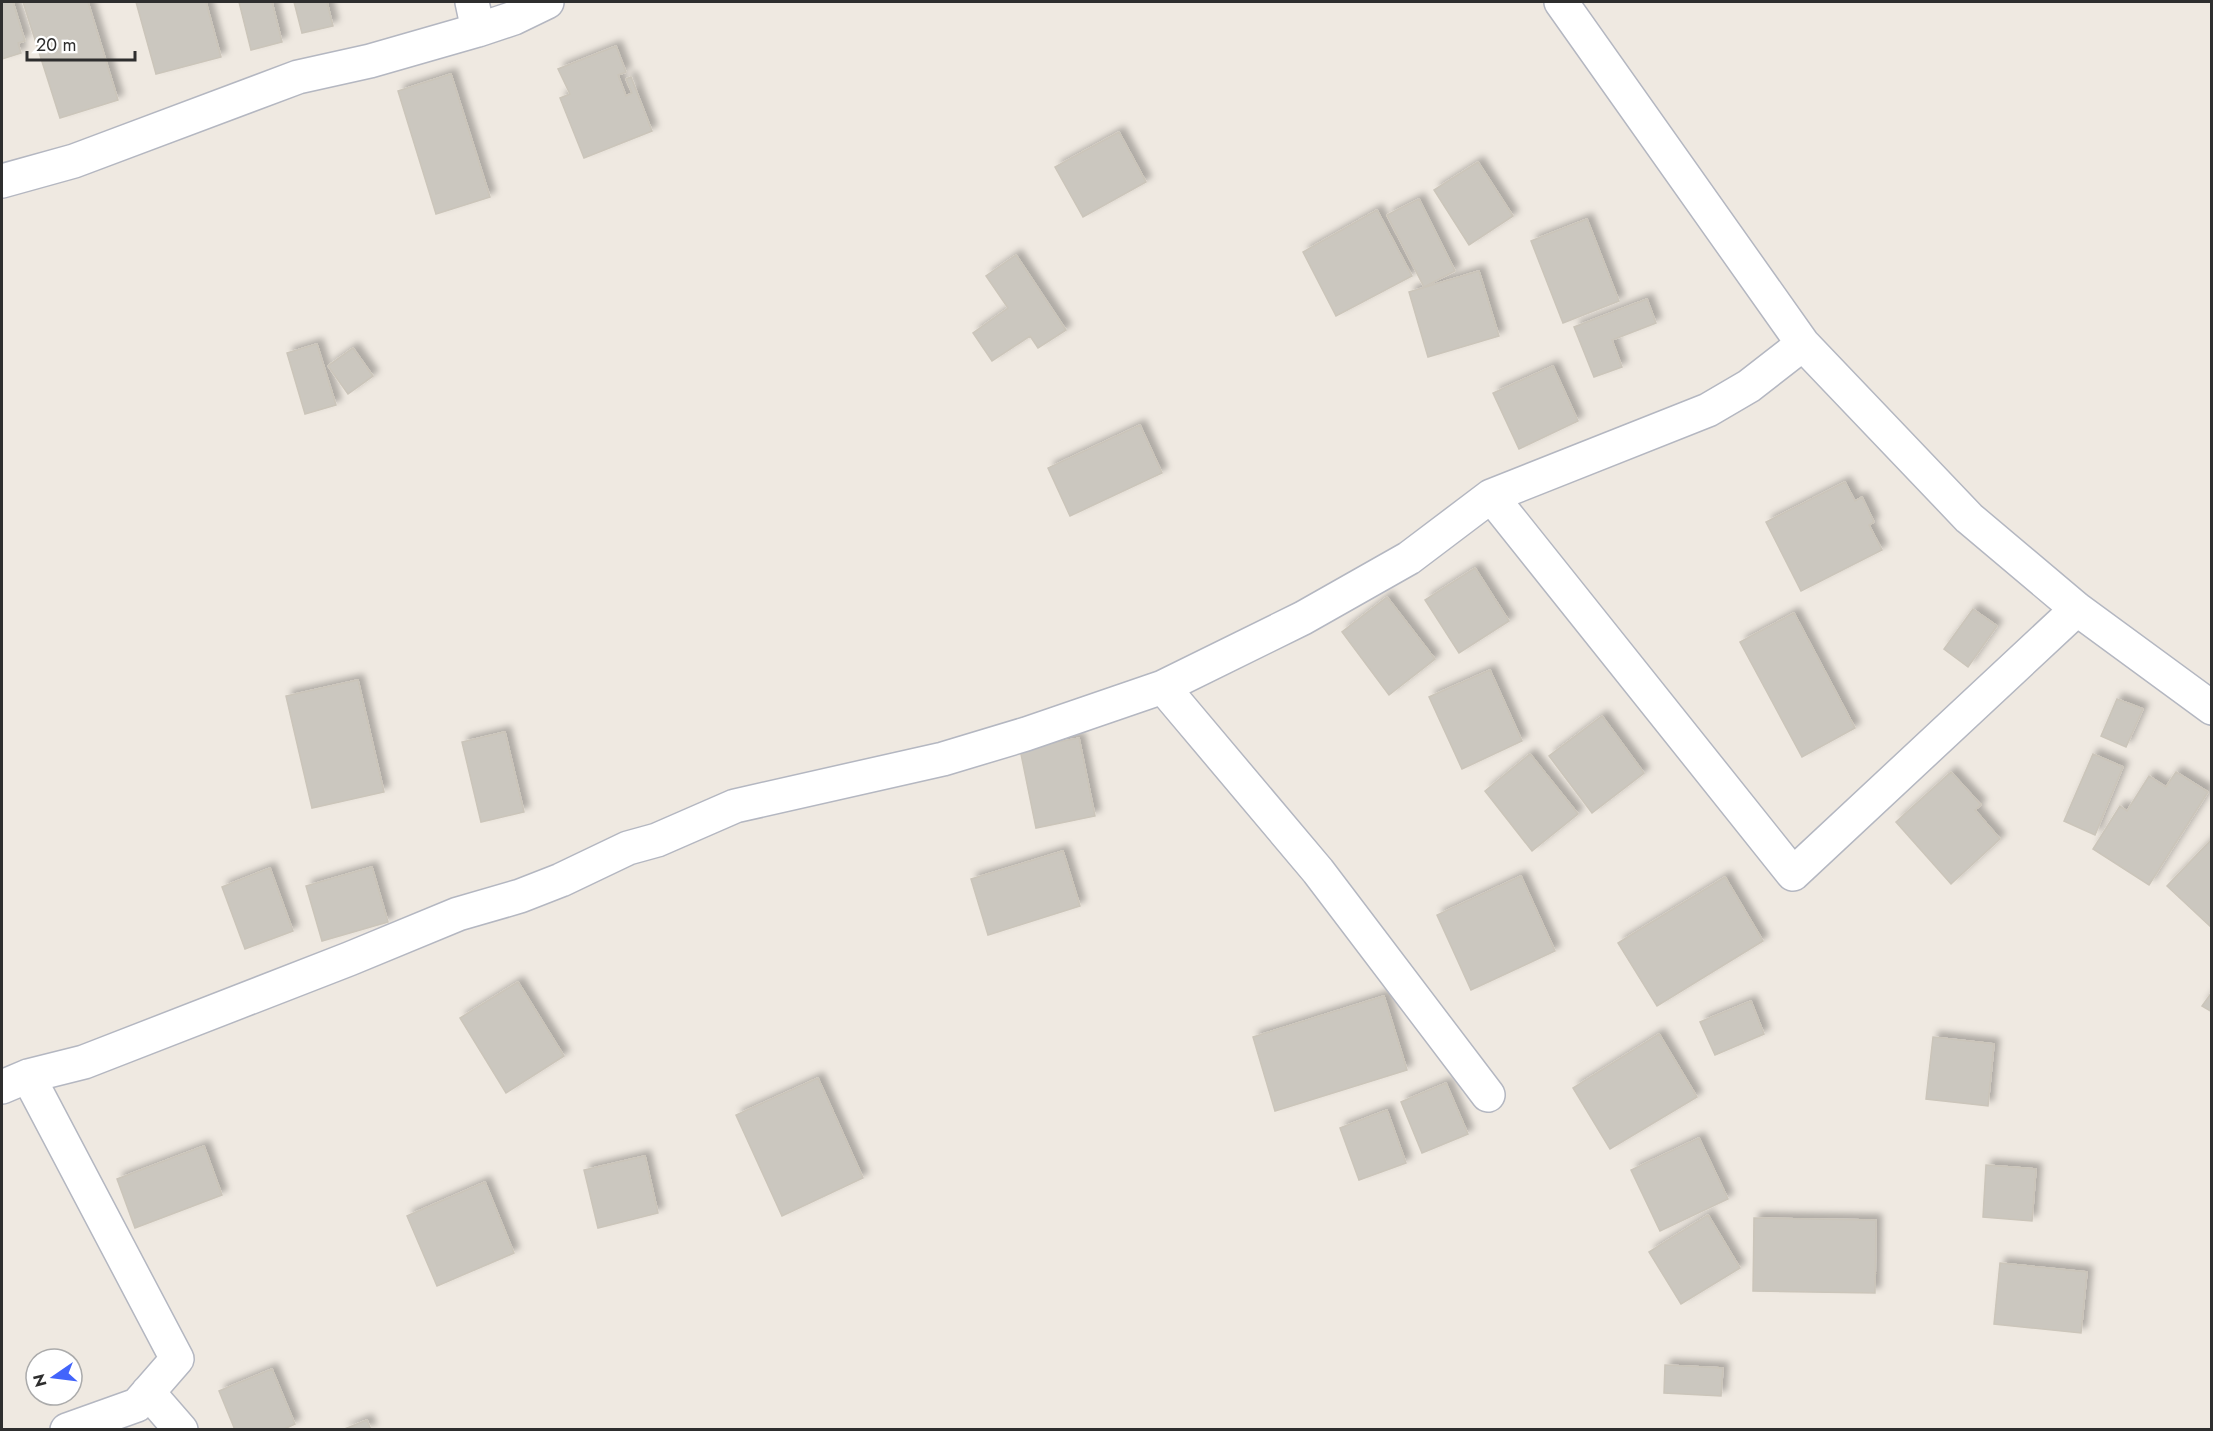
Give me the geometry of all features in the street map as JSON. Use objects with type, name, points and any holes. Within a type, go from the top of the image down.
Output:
[{"type":"street","points":[[2,181],[74,161],[298,77],[370,61],[475,16],[514,18],[547,2]]},
{"type":"street","points":[[1561,2],[1803,344],[1969,518],[2077,609],[2211,708]]},
{"type":"street","points":[[67,1430],[137,1405],[177,1359],[15,1081],[84,1062],[458,914],[520,896],[561,880],[628,848],[657,840],[735,806],[943,759],[1026,734],[1163,687],[1303,618],[1409,558],[1491,496],[1708,410],[1749,386],[1803,344]]},
{"type":"street","points":[[1491,496],[1793,874],[2077,609]]},
{"type":"street","points":[[1163,687],[1318,871],[1488,1095]]},
{"type":"street","points":[[148,1392],[181,1430]]},
{"type":"building","points":[[2,2],[13,2],[25,41],[18,43],[21,53],[2,59]]},
{"type":"building","points":[[23,2],[88,2],[118,100],[60,118]]},
{"type":"building","points":[[136,2],[206,2],[221,57],[156,74]]},
{"type":"building","points":[[239,2],[272,2],[282,42],[251,50]]},
{"type":"building","points":[[294,2],[327,2],[333,26],[302,33]]},
{"type":"building","points":[[616,46],[626,72],[618,75],[626,96],[632,93],[626,79],[631,77],[652,131],[584,158],[560,98],[570,94],[558,69]]},
{"type":"building","points":[[451,74],[490,197],[436,214],[398,91]]},
{"type":"building","points":[[1119,132],[1146,182],[1083,217],[1055,167]]},
{"type":"building","points":[[1478,162],[1513,216],[1469,245],[1434,190]]},
{"type":"building","points":[[1419,199],[1455,271],[1424,287],[1387,215]]},
{"type":"building","points":[[1377,210],[1412,276],[1336,316],[1303,252]]},
{"type":"building","points":[[1587,219],[1619,301],[1563,323],[1531,241]]},
{"type":"building","points":[[1016,255],[1066,330],[1038,348],[1030,336],[992,361],[973,333],[1008,308],[986,276]]},
{"type":"building","points":[[1479,271],[1499,336],[1428,357],[1409,292]]},
{"type":"building","points":[[1647,299],[1656,323],[1612,340],[1622,367],[1594,377],[1574,327]]},
{"type":"building","points":[[317,344],[336,405],[305,414],[287,353]]},
{"type":"building","points":[[353,348],[373,376],[348,394],[328,366]]},
{"type":"building","points":[[1553,366],[1578,421],[1519,449],[1493,393]]},
{"type":"building","points":[[1140,425],[1162,473],[1070,516],[1048,468]]},
{"type":"building","points":[[1845,482],[1855,501],[1862,497],[1874,522],[1869,525],[1882,550],[1801,591],[1766,522]]},
{"type":"building","points":[[1475,568],[1509,621],[1459,653],[1425,600]]},
{"type":"building","points":[[1387,597],[1435,659],[1389,695],[1342,632]]},
{"type":"building","points":[[1973,609],[1997,626],[1968,667],[1944,649]]},
{"type":"building","points":[[1794,613],[1855,728],[1802,757],[1740,642]]},
{"type":"building","points":[[1490,670],[1522,741],[1462,769],[1429,697]]},
{"type":"building","points":[[358,680],[384,792],[312,808],[286,696]]},
{"type":"building","points":[[2117,699],[2143,709],[2126,747],[2101,736]]},
{"type":"building","points":[[1602,716],[1644,773],[1592,813],[1549,756]]},
{"type":"building","points":[[505,732],[524,812],[481,822],[462,742]]},
{"type":"building","points":[[1079,738],[1095,816],[1036,828],[1020,749]]},
{"type":"building","points":[[1530,754],[1578,814],[1532,851],[1485,791]]},
{"type":"building","points":[[2093,754],[2123,767],[2095,835],[2064,821]]},
{"type":"building","points":[[1951,772],[1981,805],[1975,810],[2000,839],[1951,884],[1896,822]]},
{"type":"building","points":[[2176,772],[2208,792],[2149,885],[2093,849],[2120,806],[2127,811],[2149,776],[2166,787]]},
{"type":"building","points":[[2212,840],[2212,928],[2167,886]]},
{"type":"building","points":[[1063,851],[1080,906],[988,935],[971,879]]},
{"type":"building","points":[[372,867],[388,922],[322,941],[306,886]]},
{"type":"building","points":[[270,868],[293,931],[245,949],[222,887]]},
{"type":"building","points":[[1521,876],[1555,951],[1471,990],[1437,915]]},
{"type":"building","points":[[1725,877],[1763,941],[1657,1006],[1618,943]]},
{"type":"building","points":[[518,982],[564,1056],[506,1093],[460,1018]]},
{"type":"building","points":[[2212,992],[2212,1012],[2202,1006]]},
{"type":"building","points":[[1384,996],[1407,1070],[1275,1111],[1253,1037]]},
{"type":"building","points":[[1751,1001],[1764,1034],[1715,1055],[1700,1022]]},
{"type":"building","points":[[1659,1034],[1697,1097],[1610,1149],[1573,1088]]},
{"type":"building","points":[[1933,1037],[1994,1044],[1988,1106],[1926,1099]]},
{"type":"building","points":[[818,1078],[863,1178],[782,1216],[736,1115]]},
{"type":"building","points":[[1446,1083],[1468,1134],[1422,1153],[1401,1102]]},
{"type":"building","points":[[1387,1110],[1406,1163],[1359,1180],[1340,1128]]},
{"type":"building","points":[[1699,1138],[1728,1199],[1660,1231],[1631,1170]]},
{"type":"building","points":[[204,1146],[222,1195],[135,1228],[117,1179]]},
{"type":"building","points":[[645,1156],[658,1213],[598,1228],[584,1170]]},
{"type":"building","points":[[1986,1165],[2036,1169],[2032,1221],[1983,1217]]},
{"type":"building","points":[[485,1182],[514,1253],[437,1286],[407,1216]]},
{"type":"building","points":[[1708,1215],[1740,1268],[1681,1304],[1649,1252]]},
{"type":"building","points":[[1754,1218],[1876,1220],[1875,1293],[1753,1291]]},
{"type":"building","points":[[2000,1263],[2087,1272],[2081,1333],[1994,1324]]},
{"type":"building","points":[[1665,1365],[1723,1368],[1721,1396],[1664,1393]]},
{"type":"building","points":[[272,1369],[295,1424],[282,1430],[235,1430],[219,1391]]},
{"type":"building","points":[[367,1420],[371,1430],[342,1430]]}]
